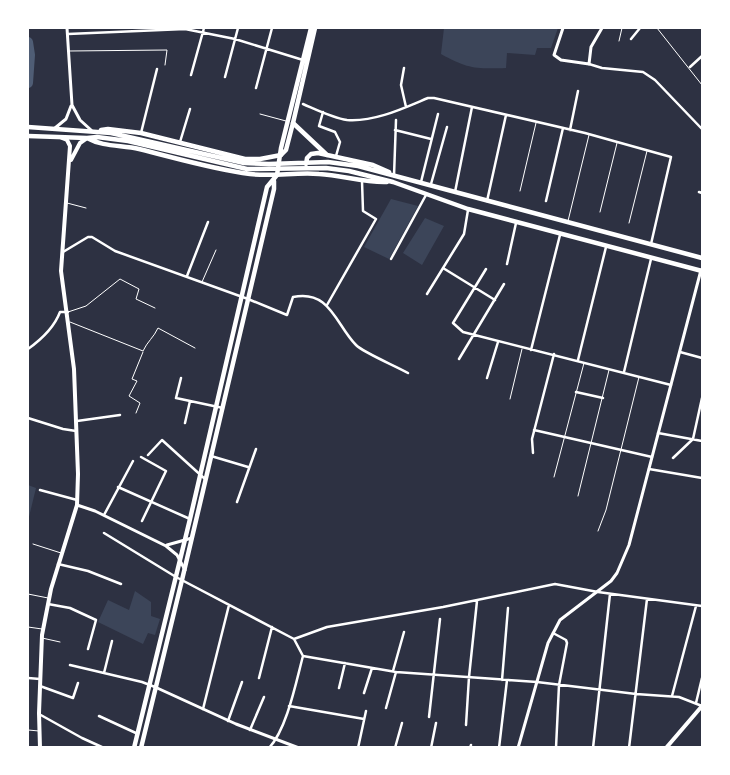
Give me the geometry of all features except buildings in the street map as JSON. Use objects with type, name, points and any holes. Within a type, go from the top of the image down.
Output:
[{"type":"main road","points":[[134,748],[190,519],[267,187],[274,181],[277,175],[287,122],[311,28]]},
{"type":"main road","points":[[94,131],[108,129],[141,133],[245,159],[260,159],[281,155],[286,150],[315,28]]},
{"type":"main road","points":[[293,123],[328,156]]},
{"type":"main road","points":[[28,127],[94,131],[244,164],[328,162],[358,166],[702,258]]},
{"type":"main road","points":[[28,136],[87,138],[111,135],[128,141],[246,169],[326,168],[356,172],[427,193],[468,209],[702,270]]},
{"type":"main road","points":[[40,748],[39,714],[43,629],[58,564],[77,503],[78,474],[74,370],[62,271],[70,146],[67,140],[62,138]]},
{"type":"main road","points":[[70,162],[80,143],[87,138]]},
{"type":"main road","points":[[87,138],[94,142],[137,149],[192,163],[251,174],[309,173],[376,183],[393,182]]},
{"type":"main road","points":[[192,163],[197,161],[200,156],[197,147]]},
{"type":"main road","points":[[309,173],[306,163],[307,158],[311,154],[318,153],[373,165],[394,176]]},
{"type":"main road","points":[[141,748],[212,456],[274,189],[274,181]]},
{"type":"main road","points":[[666,748],[702,706]]},
{"type":"street","points":[[67,28],[72,105],[80,120],[94,131]]},
{"type":"street","points":[[191,75],[204,28]]},
{"type":"street","points":[[224,77],[238,28]]},
{"type":"street","points":[[256,88],[272,28]]},
{"type":"street","points":[[563,28],[554,55],[561,60],[602,68],[643,72],[655,80],[702,129]]},
{"type":"street","points":[[589,64],[591,47],[602,28]]},
{"type":"street","points":[[631,39],[640,28]]},
{"type":"street","points":[[68,34],[185,29],[235,40],[303,60]]},
{"type":"street","points":[[690,67],[702,56]]},
{"type":"street","points":[[404,68],[401,85],[406,107]]},
{"type":"street","points":[[141,133],[157,69]]},
{"type":"street","points":[[570,130],[578,91]]},
{"type":"street","points":[[303,104],[345,120],[363,120],[428,98],[589,134],[671,156],[651,244]]},
{"type":"street","points":[[55,128],[66,119],[72,105]]},
{"type":"street","points":[[455,192],[472,107]]},
{"type":"street","points":[[180,142],[190,109]]},
{"type":"street","points":[[323,112],[319,126],[335,132],[340,142],[335,157]]},
{"type":"street","points":[[420,183],[438,114]]},
{"type":"street","points":[[487,201],[506,115]]},
{"type":"street","points":[[394,176],[396,120]]},
{"type":"street","points":[[431,186],[447,127]]},
{"type":"street","points":[[546,201],[563,128]]},
{"type":"street","points":[[395,130],[432,139]]},
{"type":"street","points":[[327,305],[376,218],[363,211],[362,181]]},
{"type":"street","points":[[391,260],[427,193]]},
{"type":"street","points":[[427,294],[464,234],[468,209]]},
{"type":"street","points":[[507,264],[516,221]]},
{"type":"street","points":[[188,276],[208,222]]},
{"type":"street","points":[[531,350],[561,233]]},
{"type":"street","points":[[63,252],[88,237],[92,237],[115,250],[287,315],[293,297],[304,294],[327,305],[357,346],[408,372]]},
{"type":"street","points":[[578,361],[606,245]]},
{"type":"street","points":[[624,373],[652,257]]},
{"type":"street","points":[[443,268],[495,300]]},
{"type":"street","points":[[486,268],[453,323],[463,332],[522,349],[554,354],[671,385]]},
{"type":"street","points":[[518,748],[548,643],[560,620],[611,581],[617,574],[629,546],[702,270]]},
{"type":"street","points":[[460,359],[504,284]]},
{"type":"street","points":[[28,349],[55,324],[60,312],[68,312]]},
{"type":"street","points":[[487,378],[498,342]]},
{"type":"street","points":[[680,352],[702,358]]},
{"type":"street","points":[[533,453],[534,430],[554,354]]},
{"type":"street","points":[[181,378],[176,398],[222,408]]},
{"type":"street","points":[[576,392],[603,398]]},
{"type":"street","points":[[673,458],[692,439],[702,398]]},
{"type":"street","points":[[185,423],[190,401]]},
{"type":"street","points":[[75,421],[120,415]]},
{"type":"street","points":[[28,418],[63,429],[76,430]]},
{"type":"street","points":[[534,430],[652,457]]},
{"type":"street","points":[[658,433],[702,442]]},
{"type":"street","points":[[148,455],[162,440],[206,480]]},
{"type":"street","points":[[237,502],[256,448]]},
{"type":"street","points":[[212,456],[248,467]]},
{"type":"street","points":[[141,457],[166,472],[142,521]]},
{"type":"street","points":[[104,515],[133,461]]},
{"type":"street","points":[[649,469],[702,478]]},
{"type":"street","points":[[118,487],[196,522]]},
{"type":"street","points":[[40,490],[77,503],[166,546],[177,555],[185,570]]},
{"type":"street","points":[[104,533],[176,577],[294,639],[303,656],[290,706],[276,740],[269,748]]},
{"type":"street","points":[[166,546],[192,538]]},
{"type":"street","points":[[58,564],[88,571],[121,584]]},
{"type":"street","points":[[294,639],[327,627],[555,584],[610,594],[702,606]]},
{"type":"street","points":[[594,748],[610,594]]},
{"type":"street","points":[[629,748],[648,599]]},
{"type":"street","points":[[466,725],[468,677],[477,600]]},
{"type":"street","points":[[48,604],[70,608],[96,620],[88,649]]},
{"type":"street","points":[[203,709],[229,605]]},
{"type":"street","points":[[672,696],[696,606]]},
{"type":"street","points":[[502,680],[508,608]]},
{"type":"street","points":[[429,717],[440,619]]},
{"type":"street","points":[[259,678],[272,627]]},
{"type":"street","points":[[386,708],[404,632]]},
{"type":"street","points":[[553,633],[566,640],[567,644],[559,685],[556,748]]},
{"type":"street","points":[[104,673],[112,641]]},
{"type":"street","points":[[303,656],[394,672],[537,682],[636,694],[672,696],[702,706]]},
{"type":"street","points":[[339,688],[345,663]]},
{"type":"street","points":[[70,665],[149,684],[228,721],[299,748]]},
{"type":"street","points":[[364,693],[372,668]]},
{"type":"street","points":[[28,678],[40,679]]},
{"type":"street","points":[[696,703],[702,678]]},
{"type":"street","points":[[499,748],[507,680]]},
{"type":"street","points":[[228,721],[242,682]]},
{"type":"street","points":[[40,686],[73,698],[78,683]]},
{"type":"street","points":[[250,730],[264,697]]},
{"type":"street","points":[[290,706],[364,719]]},
{"type":"street","points":[[358,748],[366,711]]},
{"type":"street","points":[[39,714],[104,748]]},
{"type":"street","points":[[99,716],[138,734]]},
{"type":"street","points":[[395,748],[402,723]]},
{"type":"street","points":[[431,748],[436,723]]},
{"type":"lane","points":[[619,40],[622,28]]},
{"type":"lane","points":[[657,28],[690,67],[702,85]]},
{"type":"lane","points":[[69,51],[167,50],[165,65]]},
{"type":"lane","points":[[260,114],[287,122]]},
{"type":"lane","points":[[520,191],[536,123]]},
{"type":"lane","points":[[568,222],[589,134]]},
{"type":"lane","points":[[600,212],[617,141]]},
{"type":"lane","points":[[629,223],[647,150]]},
{"type":"lane","points":[[66,202],[86,208]]},
{"type":"lane","points":[[202,282],[216,250]]},
{"type":"lane","points":[[68,312],[86,306],[120,279],[140,289],[136,299],[155,308]]},
{"type":"lane","points":[[69,322],[143,351]]},
{"type":"lane","points":[[136,413],[140,403],[129,396],[138,381],[132,379],[147,343],[155,335],[158,328],[195,348]]},
{"type":"lane","points":[[510,399],[522,349]]},
{"type":"lane","points":[[554,477],[584,362]]},
{"type":"lane","points":[[578,496],[610,369]]},
{"type":"lane","points":[[598,531],[639,377]]},
{"type":"lane","points":[[33,544],[62,553]]},
{"type":"lane","points":[[28,594],[49,598]]},
{"type":"lane","points":[[28,627],[43,629]]},
{"type":"lane","points":[[42,637],[60,642]]},
{"type":"lane","points":[[28,730],[39,731]]},
{"type":"shaded area","points":[[444,28],[558,28],[551,48],[537,48],[535,55],[507,53],[506,68],[487,68],[472,67],[458,63],[441,54]]},
{"type":"shaded area","points":[[391,199],[418,206],[389,259],[364,247]]},
{"type":"shaded area","points":[[425,218],[444,226],[422,265],[403,253]]},
{"type":"shaded area","points":[[28,485],[36,488],[28,521]]},
{"type":"shaded area","points":[[135,591],[151,602],[151,616],[160,619],[155,635],[148,633],[143,644],[98,622],[108,600],[129,610]]},
{"type":"waterway","points":[[28,42],[30,55],[28,83]]}]
